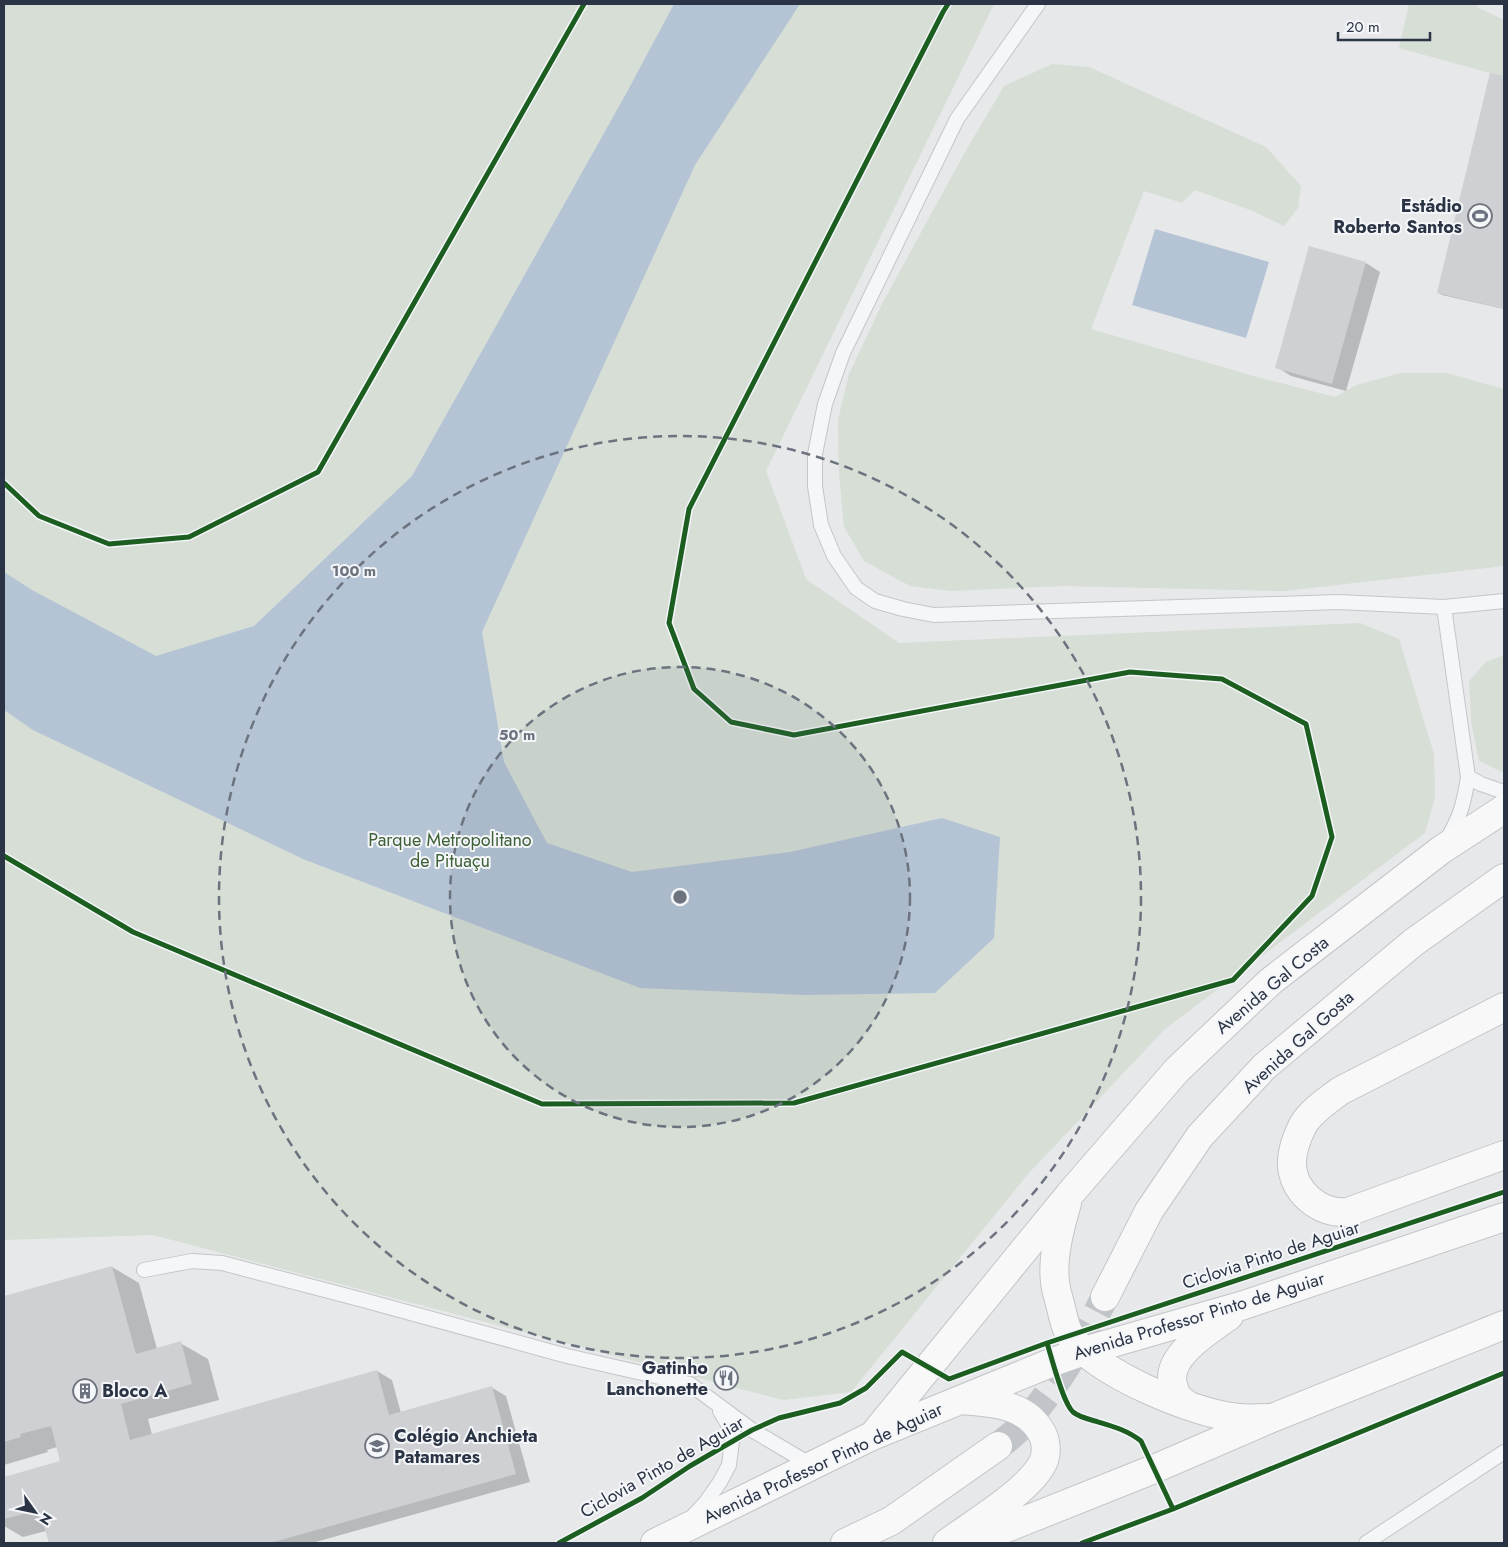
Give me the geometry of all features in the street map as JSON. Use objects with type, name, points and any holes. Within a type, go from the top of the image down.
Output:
[{"type":"main road","name":"Avenida Gal Costa","points":[[872,1436],[1069,1195],[1177,1070],[1270,981],[1441,850],[1504,809]]},
{"type":"main road","name":"Avenida Gal Gosta","points":[[1105,1298],[1149,1211],[1195,1144],[1264,1067],[1414,942],[1504,878]]},
{"type":"main road","points":[[1504,1007],[1340,1091],[1320,1106],[1304,1124],[1296,1143],[1292,1162],[1296,1181],[1303,1194],[1313,1203],[1326,1210],[1339,1213],[1348,1212],[1504,1154]]},
{"type":"main road","points":[[1069,1195],[1057,1236],[1055,1281],[1070,1336],[1084,1351],[1140,1388],[1203,1411],[1240,1418],[1272,1418]]},
{"type":"main road","name":"Avenida Professor Pinto de Aguiar","points":[[655,1543],[872,1436],[1053,1362],[1084,1351],[1244,1305],[1504,1217]]},
{"type":"main road","points":[[1189,1406],[1176,1395],[1172,1381],[1175,1366],[1183,1352],[1196,1340],[1244,1305]]},
{"type":"main road","points":[[969,1543],[1504,1325]]},
{"type":"main road","points":[[947,1543],[1023,1487],[1042,1465],[1046,1450],[1044,1435],[1029,1416],[1015,1408],[960,1400]]},
{"type":"main road","points":[[845,1543],[892,1521],[998,1446]]},
{"type":"lane","points":[[1038,4],[957,119],[843,353],[825,404],[816,454],[815,486],[821,526],[834,556],[856,588],[875,601],[903,610],[934,615],[1338,602],[1444,607],[1504,601]]},
{"type":"lane","points":[[1441,850],[1458,820],[1468,777],[1444,607]]},
{"type":"lane","points":[[1468,777],[1504,792]]},
{"type":"lane","points":[[144,1270],[192,1261],[222,1263],[567,1356],[690,1384],[752,1430],[812,1466]]},
{"type":"lane","points":[[681,1529],[706,1502],[729,1465],[733,1433],[713,1400]]},
{"type":"lane","points":[[1366,1543],[1504,1452]]},
{"type":"green space","name":"Parque Metropolitano de Pituaçu","points":[[4,4],[994,4],[766,471],[806,579],[899,643],[1360,623],[1399,639],[1434,754],[1435,797],[1425,833],[1165,1029],[1028,1174],[851,1392],[783,1400],[153,1235],[4,1240]]},
{"type":"green space","name":"Estádio Roberto Santos","points":[[1409,4],[1476,4],[1479,8],[1504,20],[1504,309],[1437,293],[1490,73],[1399,48]]},
{"type":"green space","points":[[1052,64],[1089,67],[1266,147],[1301,186],[1298,208],[1284,226],[1253,211],[1195,190],[1182,203],[1144,191],[1091,329],[1257,377],[1335,397],[1356,385],[1401,373],[1446,373],[1504,389],[1504,566],[1284,591],[1064,586],[951,591],[910,586],[864,561],[844,527],[839,474],[838,420],[849,374],[882,304],[964,154],[1004,86]]},
{"type":"green space","points":[[1504,655],[1504,773],[1479,761],[1471,721],[1469,681],[1486,662]]},
{"type":"water","points":[[674,4],[800,4],[695,165],[482,632],[504,762],[547,843],[632,872],[790,852],[942,818],[1000,837],[994,938],[935,993],[804,995],[640,988],[303,859],[33,730],[4,710],[4,572],[32,590],[156,656],[254,626],[412,476],[627,92]]},
{"type":"water","points":[[1155,229],[1269,262],[1246,338],[1132,305]]},
{"type":"building","name":"Estádio Roberto Santos","points":[[1490,73],[1504,76],[1504,309],[1437,293]]},
{"type":"building","points":[[1309,246],[1366,262],[1332,384],[1275,368]]},
{"type":"building","name":"Colégio Anchieta Patamares","points":[[112,1266],[136,1354],[181,1341],[192,1384],[121,1404],[130,1440],[377,1370],[389,1415],[492,1386],[516,1474],[270,1543],[49,1543],[39,1510],[4,1519],[4,1477],[60,1461],[51,1426],[20,1434],[21,1437],[4,1442],[4,1296]]},
{"type":"tunnel","points":[[998,1446],[1021,1426],[1048,1394],[1078,1346],[1105,1297]]},
{"type":"cycle path","points":[[4,483],[39,516],[109,544],[189,537],[318,472],[584,4]]},
{"type":"cycle path","points":[[4,856],[133,932],[542,1104],[794,1103],[1233,980],[1312,896],[1332,837],[1306,724],[1222,679],[1130,672],[794,735],[731,722],[694,689],[669,623],[689,509],[948,4]]},
{"type":"cycle path","name":"Ciclovia Pinto de Aguiar","points":[[559,1543],[642,1498],[690,1466],[752,1430],[779,1418],[840,1403],[866,1388],[902,1352],[949,1379],[1047,1343],[1504,1192]]},
{"type":"cycle path","points":[[1047,1343],[1058,1380],[1069,1407],[1078,1415],[1119,1429],[1141,1441],[1173,1509]]},
{"type":"cycle path","points":[[1082,1543],[1173,1509],[1504,1373]]},
{"type":"place","name":"Estádio Roberto Santos","points":[[1480,216]]},
{"type":"place","name":"Gatinho Lanchonette","points":[[726,1378]]},
{"type":"place","name":"Bloco A","points":[[85,1391]]},
{"type":"place","name":"Colégio Anchieta Patamares","points":[[377,1446]]}]
